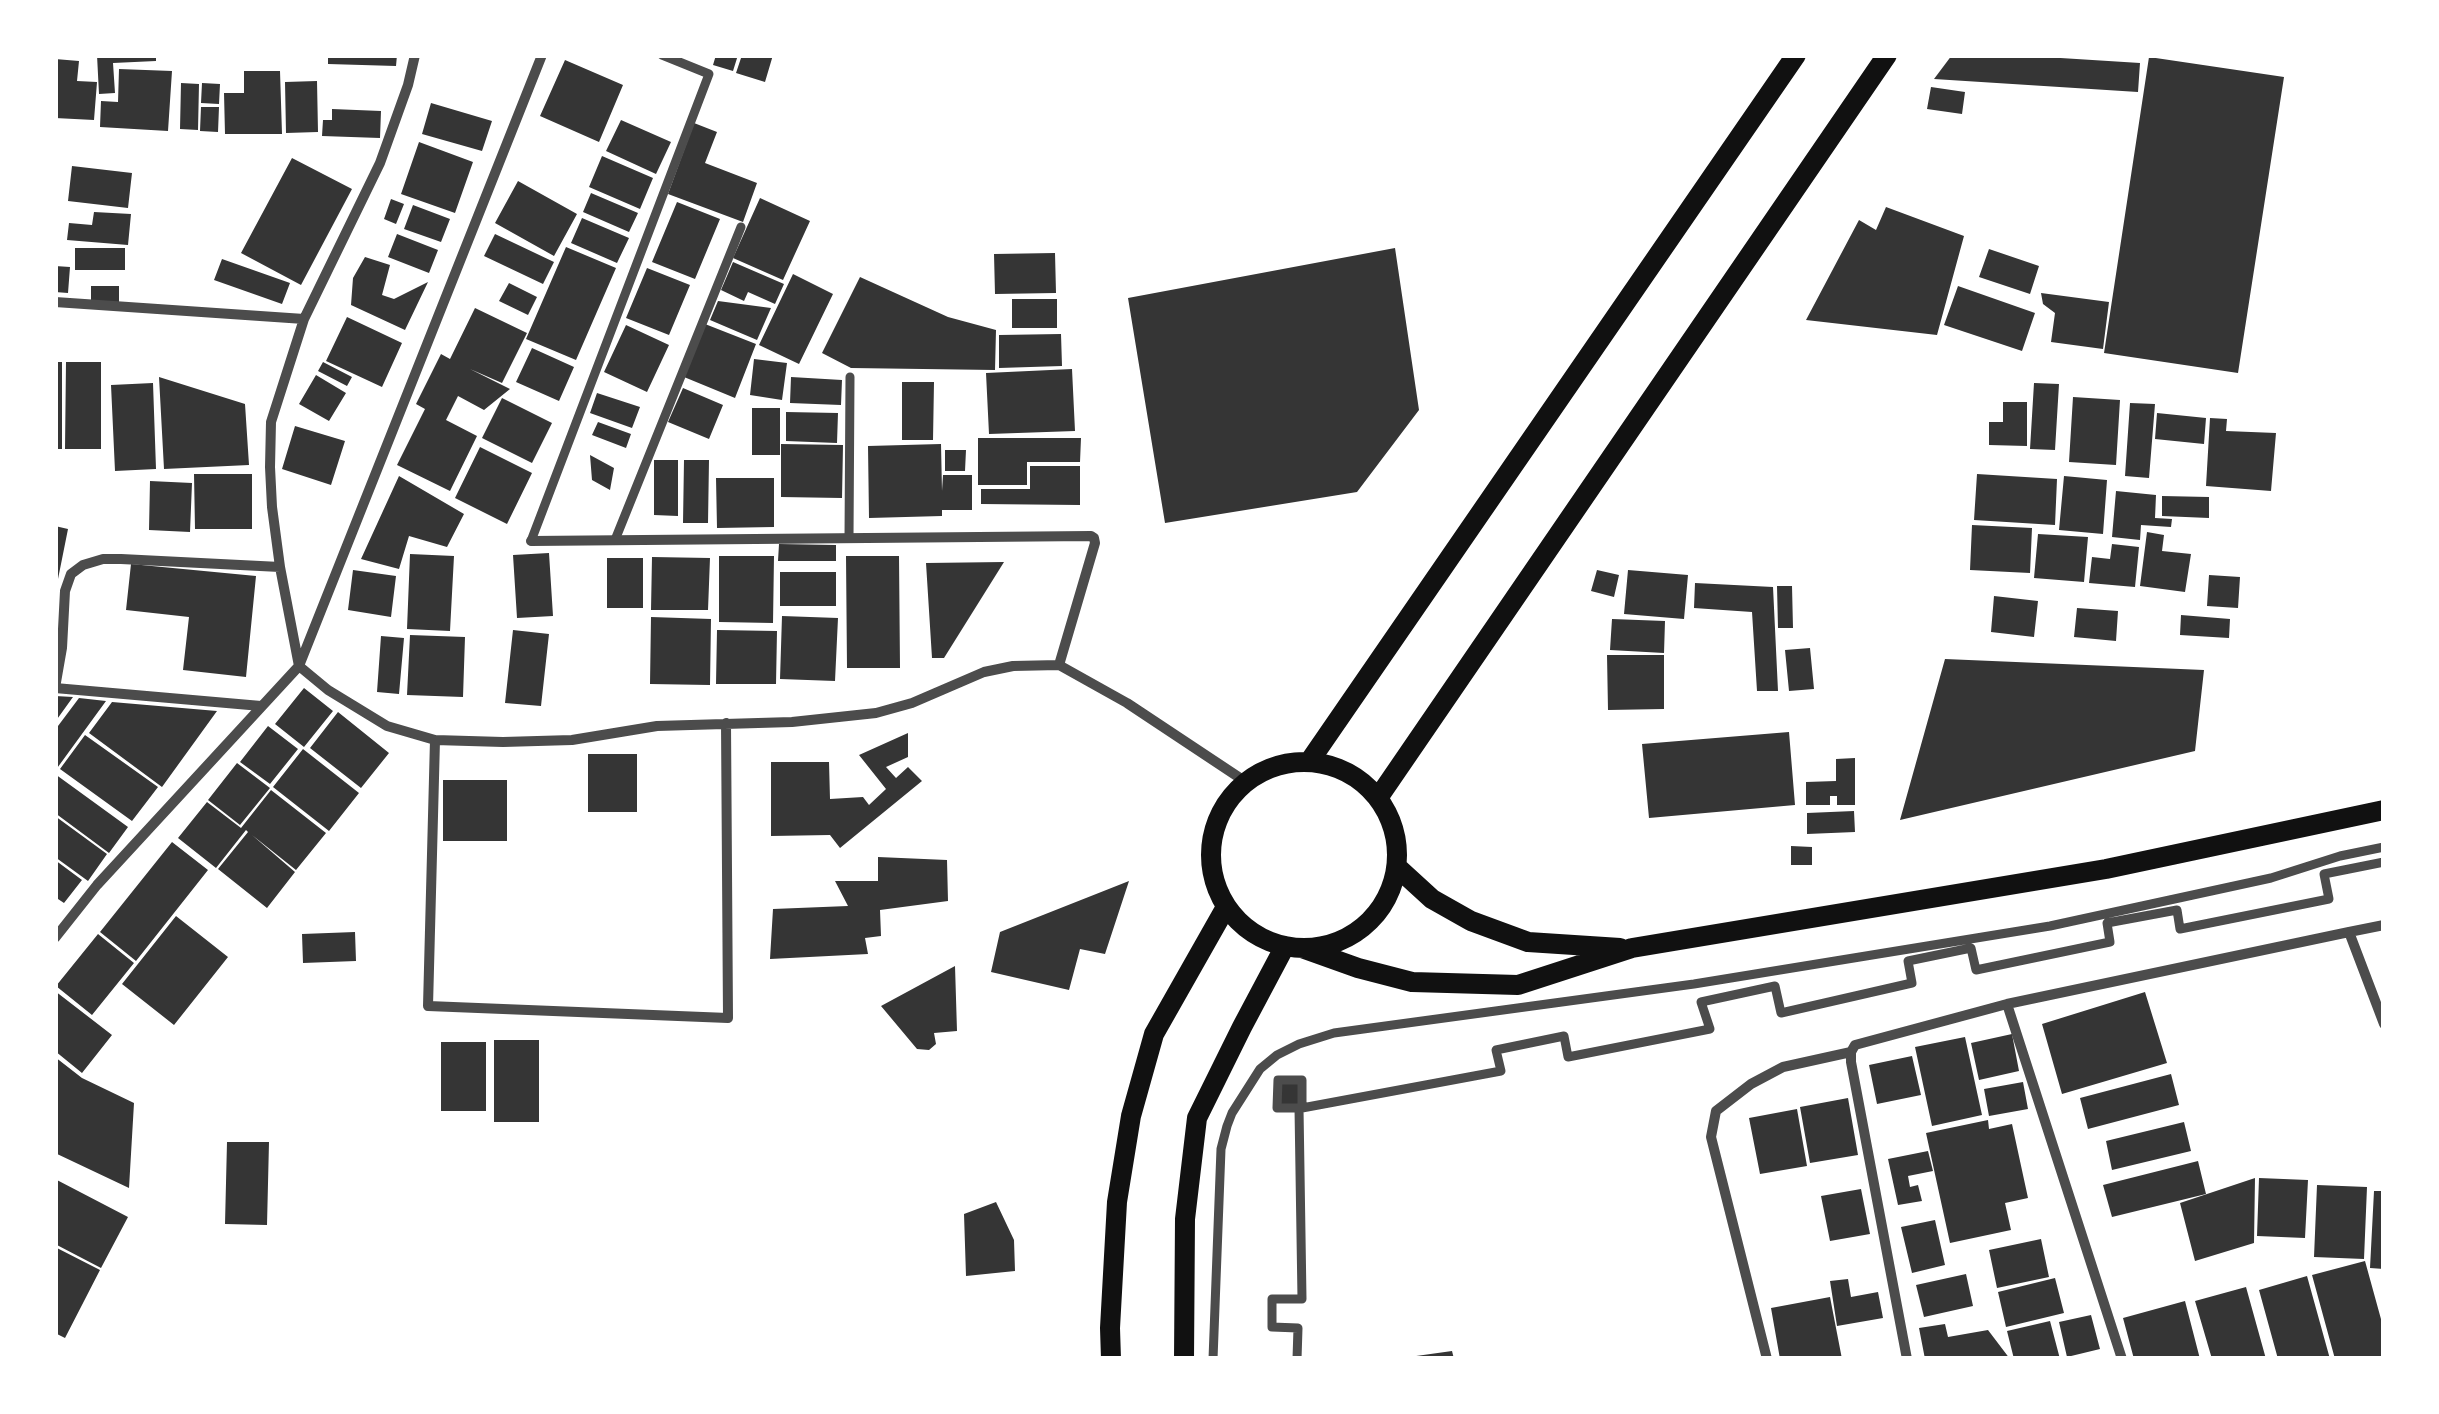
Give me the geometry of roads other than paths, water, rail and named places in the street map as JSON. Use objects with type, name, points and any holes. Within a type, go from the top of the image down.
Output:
[{"type":"main road","points":[[1309,762],[1796,55]]},
{"type":"main road","points":[[1378,798],[1887,55]]},
{"type":"main road","points":[[1294,947],[1330,945],[1354,934],[1375,916],[1390,894],[1398,868],[1398,842],[1391,819],[1378,798],[1347,772],[1309,762],[1275,766],[1246,782],[1218,818],[1211,840],[1210,864],[1226,907],[1238,921],[1268,941],[1412,982],[1518,985],[1632,948],[2106,870],[2384,810]]},
{"type":"main road","points":[[1398,868],[1432,899],[1471,921],[1528,942],[1632,948]]},
{"type":"main road","points":[[1111,1359],[1116,1202],[1131,1116],[1154,1034],[1226,907]]},
{"type":"main road","points":[[1184,1359],[1186,1219],[1197,1118],[1242,1027],[1294,947]]},
{"type":"street","points":[[415,55],[380,163],[304,319],[271,422],[270,480],[280,567],[300,666],[328,690],[388,726],[435,740],[503,742],[572,740],[658,726],[792,722],[876,713],[912,703],[984,672],[1013,666],[1058,665],[1128,703],[1246,782]]},
{"type":"street","points":[[55,938],[97,886],[300,666],[542,55]]},
{"type":"street","points":[[662,55],[709,74],[530,540],[1092,536],[1096,540],[1058,665]]},
{"type":"street","points":[[615,540],[741,227]]},
{"type":"street","points":[[55,302],[304,319]]},
{"type":"street","points":[[849,538],[850,378]]},
{"type":"street","points":[[260,706],[55,688],[65,591],[72,574],[103,558],[280,567]]},
{"type":"street","points":[[435,740],[428,1006],[728,1018],[726,723]]},
{"type":"street","points":[[1213,1359],[1222,1149],[1227,1126],[1260,1069],[1298,1044],[1334,1033],[1694,984],[2050,926],[2271,878],[2384,847]]},
{"type":"street","points":[[1297,1359],[1298,1328],[1272,1327],[1272,1299],[1302,1299],[1298,1108],[1277,1108],[1278,1080],[1302,1080],[1302,1108],[1501,1070],[1496,1050],[1564,1036],[1568,1057],[1710,1029],[1702,1002],[1774,986],[1780,1012],[1912,983],[1908,961],[1956,951],[1972,948],[1976,970],[2110,942],[2107,924],[2177,910],[2180,929],[2329,898],[2324,874],[2384,862]]},
{"type":"street","points":[[1907,1359],[1850,1062],[1855,1045],[2008,1004],[2384,925]]},
{"type":"street","points":[[2349,932],[2384,1024]]},
{"type":"street","points":[[2008,1004],[2122,1359]]},
{"type":"street","points":[[1766,1359],[1711,1137],[1716,1111],[1783,1067],[1850,1052]]}]
